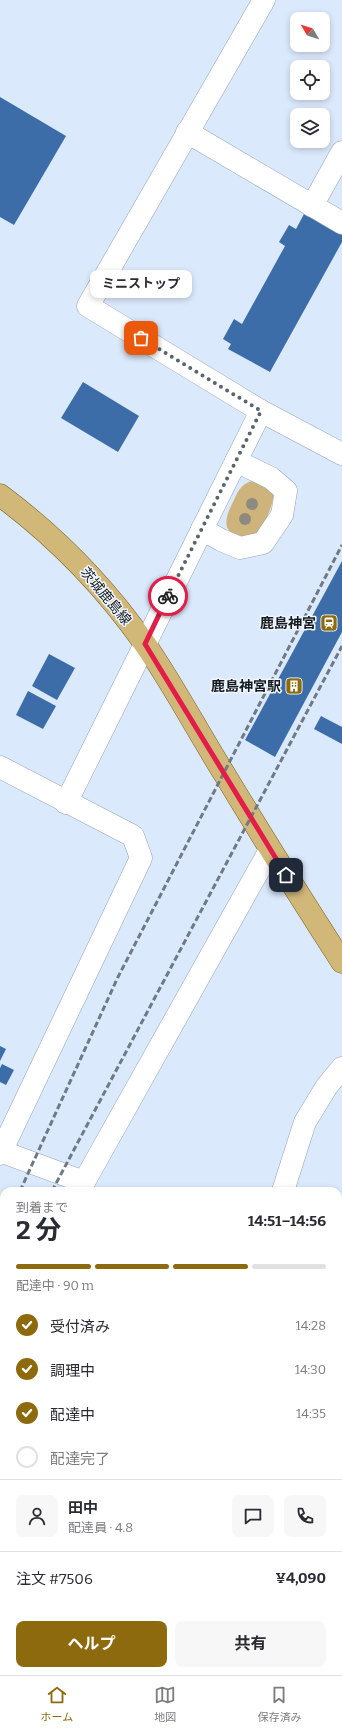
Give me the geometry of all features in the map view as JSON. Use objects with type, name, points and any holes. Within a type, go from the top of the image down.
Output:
[{"type":"main road","name":"茨城鹿島線","points":[[0,495],[26,514],[74,559],[112,600],[145,644],[270,850],[342,962]]},
{"type":"street","points":[[264,0],[88,306],[261,411],[342,454]]},
{"type":"street","points":[[187,132],[342,223]]},
{"type":"street","points":[[312,206],[342,152]]},
{"type":"street","points":[[66,803],[261,411]]},
{"type":"street","points":[[202,529],[220,540],[240,548],[263,542],[282,515],[286,491],[271,478],[236,461]]},
{"type":"street","points":[[0,768],[133,836],[141,858],[0,1152],[81,1187],[270,850]]},
{"type":"street","points":[[284,1187],[305,1122],[327,1086],[342,1068]]},
{"type":"shaded area","points":[[258,480],[274,491],[268,516],[260,529],[252,536],[237,536],[231,533],[228,529],[226,520],[229,510],[238,492],[243,486],[249,482]]},
{"type":"building","points":[[0,97],[66,136],[14,225],[0,217]]},
{"type":"building","points":[[304,214],[342,235],[342,242],[270,372],[228,349],[231,344],[223,339],[234,319],[242,324],[285,246],[279,242],[289,225],[296,229]]},
{"type":"building","points":[[83,382],[139,416],[118,452],[61,418]]},
{"type":"building","name":"鹿島神宮駅","points":[[342,561],[342,632],[275,757],[245,740]]},
{"type":"building","points":[[49,654],[75,668],[57,700],[32,686]]},
{"type":"building","points":[[28,691],[56,706],[43,729],[16,715]]},
{"type":"building","points":[[321,716],[342,727],[342,744],[314,729]]},
{"type":"building","points":[[0,1046],[6,1049],[0,1061]]},
{"type":"building","points":[[2,1064],[14,1070],[6,1085],[0,1082],[0,1068]]},
{"type":"railway","points":[[22,1187],[118,977],[342,545]]},
{"type":"railway","points":[[54,1187],[342,646]]},
{"type":"way so far","points":[[141,338],[261,411],[168,596]]},
{"type":"place","name":"ミニストップ","points":[[141,338]]},
{"type":"place","name":"鹿島神宮","points":[[329,623]]},
{"type":"place","name":"鹿島神宮駅","points":[[294,686]]},
{"type":"route","points":[[168,596],[145,644],[286,875]]}]
